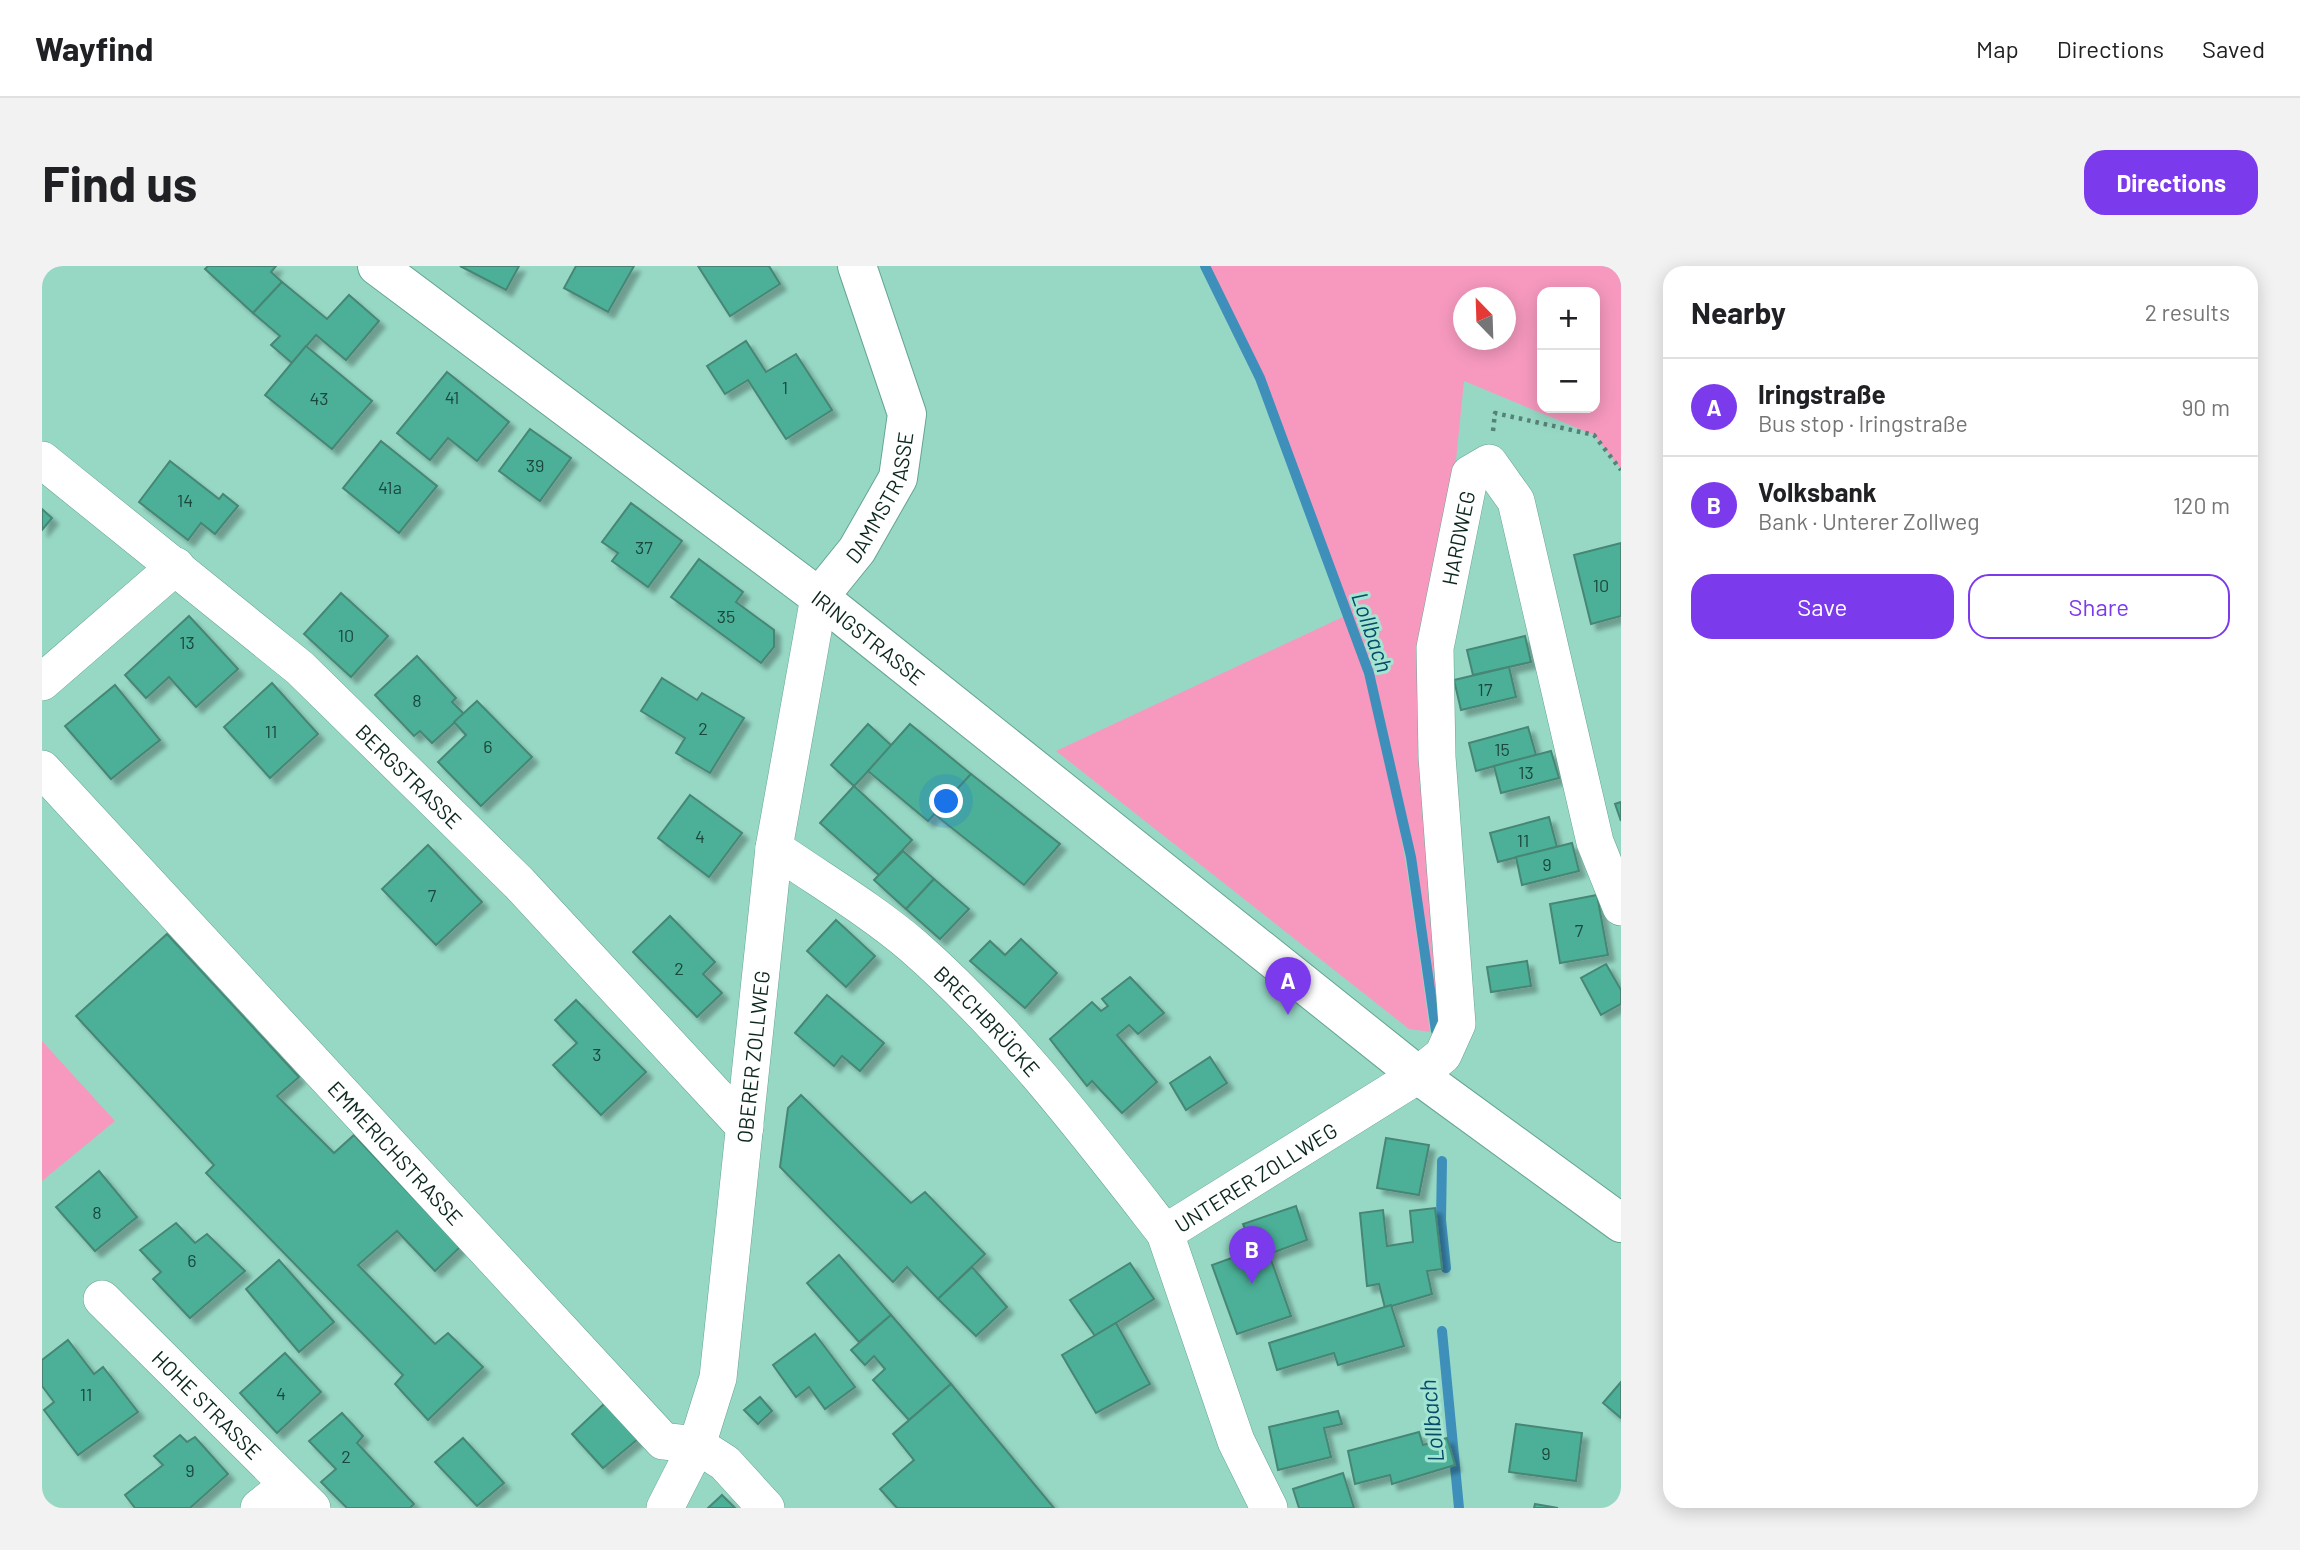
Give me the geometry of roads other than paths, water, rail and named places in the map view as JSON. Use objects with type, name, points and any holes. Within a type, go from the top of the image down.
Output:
[{"type":"main road","name":"IRINGSTRASSE","points":[[377,266],[819,597],[1418,1075],[1621,1223]]},
{"type":"main road","name":"DAMMSTRASSE","points":[[819,597],[857,550],[898,478],[907,414],[886,344],[857,266]]},
{"type":"street","name":"BERGSTRASSE","points":[[42,460],[300,668],[509,873],[745,1127]]},
{"type":"street","name":"HARDWEG","points":[[1418,1075],[1443,1055],[1457,1024],[1437,757],[1435,648],[1469,474],[1489,463],[1516,501],[1595,842],[1621,907]]},
{"type":"street","points":[[42,682],[176,566]]},
{"type":"street","name":"OBERER ZOLLWEG","points":[[665,1508],[696,1445],[718,1378],[774,848],[819,597]]},
{"type":"street","name":"EMMERICHSTRASSE","points":[[42,769],[663,1441],[696,1445],[725,1463],[766,1508]]},
{"type":"street","name":"BRECHBRÜCKE","points":[[774,848],[912,945],[987,1019],[1066,1106],[1165,1233]]},
{"type":"street","name":"UNTERER ZOLLWEG","points":[[1269,1508],[1236,1441],[1165,1233],[1418,1075]]},
{"type":"street","name":"HOHE STRASSE","points":[[102,1299],[300,1497]]},
{"type":"street","points":[[259,1508],[300,1497]]},
{"type":"waterway","name":"Lollbach","points":[[1205,266],[1260,378],[1369,673],[1411,857],[1436,1031]]},
{"type":"waterway","name":"Lollbach","points":[[1442,1161],[1441,1220],[1446,1268]]},
{"type":"waterway","name":"Lollbach","points":[[1442,1331],[1459,1508]]},
{"type":"place","name":"Iringstraße","points":[[1288,1015]]},
{"type":"place","name":"Volksbank","points":[[1252,1284]]}]
